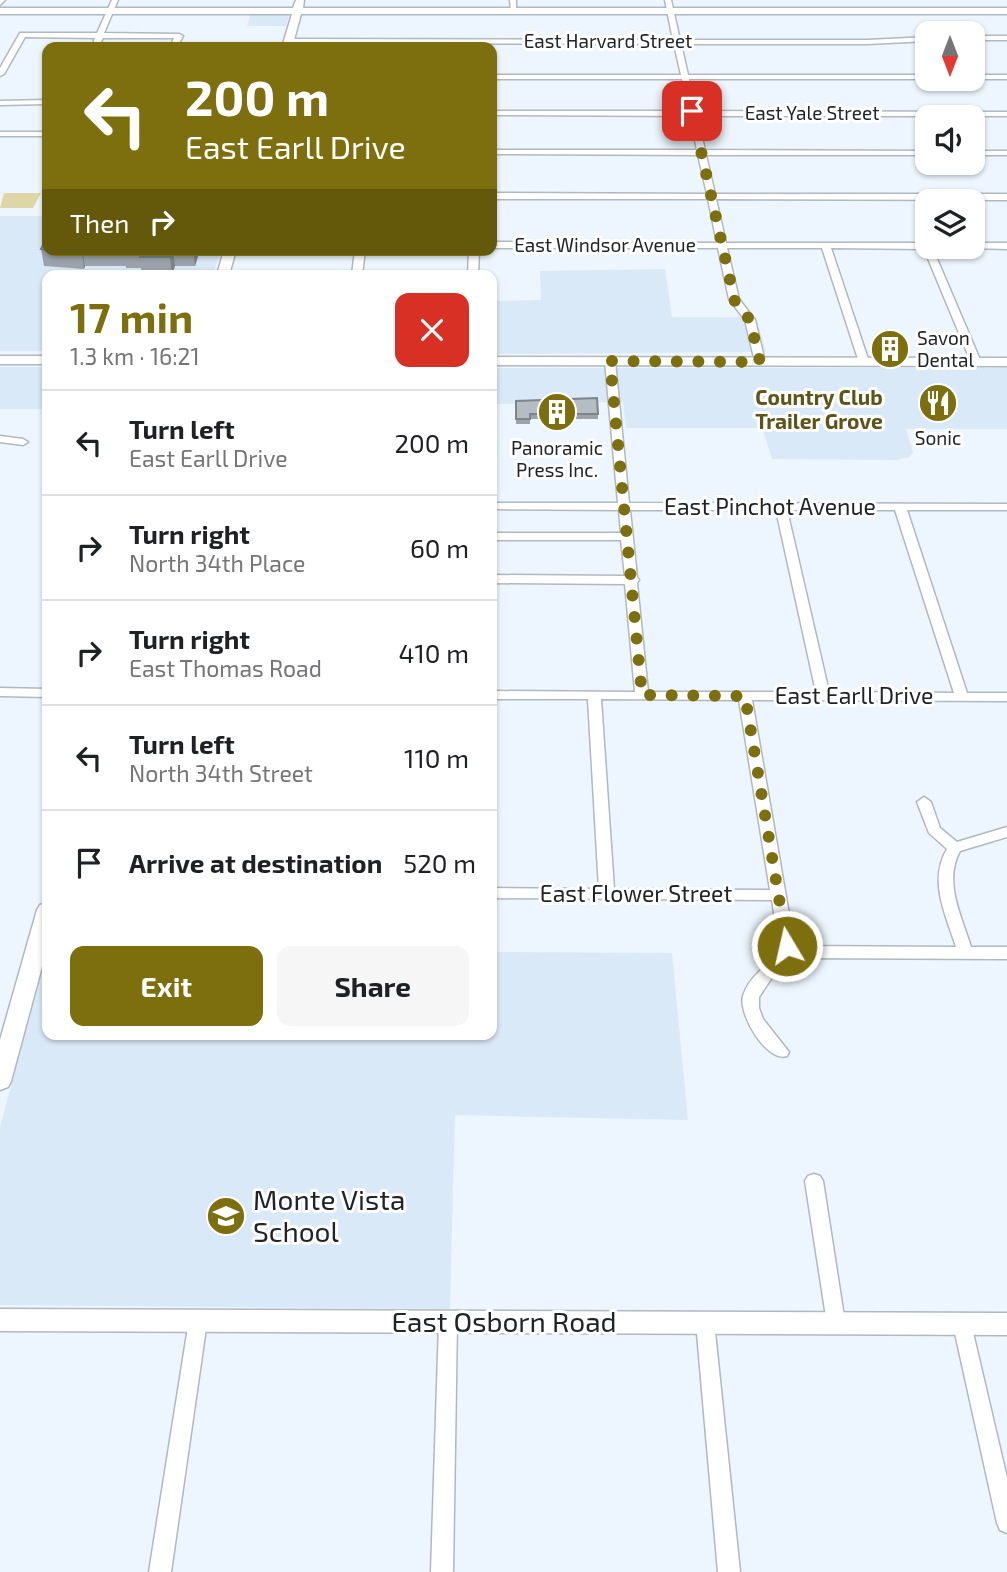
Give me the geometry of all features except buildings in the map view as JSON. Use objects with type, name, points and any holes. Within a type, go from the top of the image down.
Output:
[{"type":"main road","points":[[289,42],[300,0]]},
{"type":"main road","points":[[0,11],[514,12],[669,5],[1007,11]]},
{"type":"main road","points":[[0,360],[42,360]]},
{"type":"main road","points":[[497,361],[1007,362]]},
{"type":"main road","points":[[0,1081],[42,928]]},
{"type":"main road","name":"East Osborn Road","points":[[0,1320],[1007,1324]]},
{"type":"street","points":[[99,42],[115,0]]},
{"type":"street","points":[[513,0],[514,12]]},
{"type":"street","points":[[669,5],[735,302],[750,320],[760,362]]},
{"type":"street","points":[[0,74],[23,35],[179,36],[176,42]]},
{"type":"street","points":[[985,38],[1007,38]]},
{"type":"street","name":"East Harvard Street","points":[[497,42],[868,42],[915,39]]},
{"type":"street","points":[[497,77],[915,77]]},
{"type":"street","points":[[985,77],[1007,77]]},
{"type":"street","points":[[0,103],[42,102]]},
{"type":"street","name":"East Yale Street","points":[[497,113],[1007,114]]},
{"type":"street","points":[[0,134],[42,134]]},
{"type":"street","points":[[497,152],[915,153]]},
{"type":"street","points":[[985,153],[1007,153]]},
{"type":"street","points":[[497,197],[1007,197]]},
{"type":"street","name":"East Windsor Avenue","points":[[497,245],[915,246]]},
{"type":"street","points":[[826,246],[864,362]]},
{"type":"street","points":[[985,246],[1007,246]]},
{"type":"street","points":[[932,259],[976,362]]},
{"type":"street","points":[[610,361],[642,695]]},
{"type":"street","points":[[0,439],[23,442]]},
{"type":"street","name":"East Pinchot Avenue","points":[[497,506],[1007,508]]},
{"type":"street","points":[[780,507],[823,696]]},
{"type":"street","points":[[900,507],[962,696]]},
{"type":"street","points":[[497,537],[628,537]]},
{"type":"street","points":[[497,579],[633,580]]},
{"type":"street","points":[[0,692],[42,693]]},
{"type":"street","name":"East Earll Drive","points":[[497,695],[1007,697]]},
{"type":"street","points":[[594,695],[607,894]]},
{"type":"street","points":[[745,696],[787,946],[796,952],[1007,953]]},
{"type":"street","points":[[924,802],[934,830],[955,848]]},
{"type":"street","points":[[965,952],[943,875],[948,857],[955,848],[1007,832]]},
{"type":"street","name":"East Flower Street","points":[[497,893],[780,894]]},
{"type":"street","points":[[781,1052],[758,1029],[751,1004],[758,980],[796,952]]},
{"type":"street","points":[[814,1181],[836,1323]]},
{"type":"street","points":[[160,1572],[198,1321]]},
{"type":"street","points":[[442,1572],[448,1322]]},
{"type":"street","points":[[705,1322],[729,1572]]},
{"type":"street","points":[[962,1324],[1007,1523]]},
{"type":"shaded area","points":[[251,13],[290,14],[286,26],[247,26]]},
{"type":"shaded area","points":[[4,193],[41,193],[33,208],[0,208]]},
{"type":"shaded area","points":[[0,216],[42,216],[42,256],[219,256],[215,270],[42,270],[42,351],[0,351]]},
{"type":"shaded area","points":[[665,269],[672,317],[756,317],[766,352],[497,354],[497,301],[541,300],[540,271]]},
{"type":"shaded area","points":[[0,367],[42,367],[42,409],[0,409]]},
{"type":"shaded area","points":[[497,368],[1007,368],[1007,429],[906,429],[913,452],[910,457],[896,460],[772,459],[762,428],[626,428],[623,402],[497,404]]},
{"type":"shaded area","name":"Monte Vista School","points":[[497,952],[672,953],[688,1120],[455,1115],[450,1309],[0,1305],[0,1127],[42,969],[42,1040],[497,1040]]},
{"type":"place","name":"Savon Dental","points":[[890,349]]},
{"type":"place","name":"Sonic","points":[[938,403]]},
{"type":"place","name":"Panoramic Press Inc.","points":[[557,412]]},
{"type":"place","name":"Monte Vista School","points":[[226,1216]]},
{"type":"district","name":"Country Club Trailer Grove","points":[[819,410]]},
{"type":"route","points":[[692,111],[735,302],[750,320],[760,362],[610,361],[642,695],[745,696],[787,946]]}]
